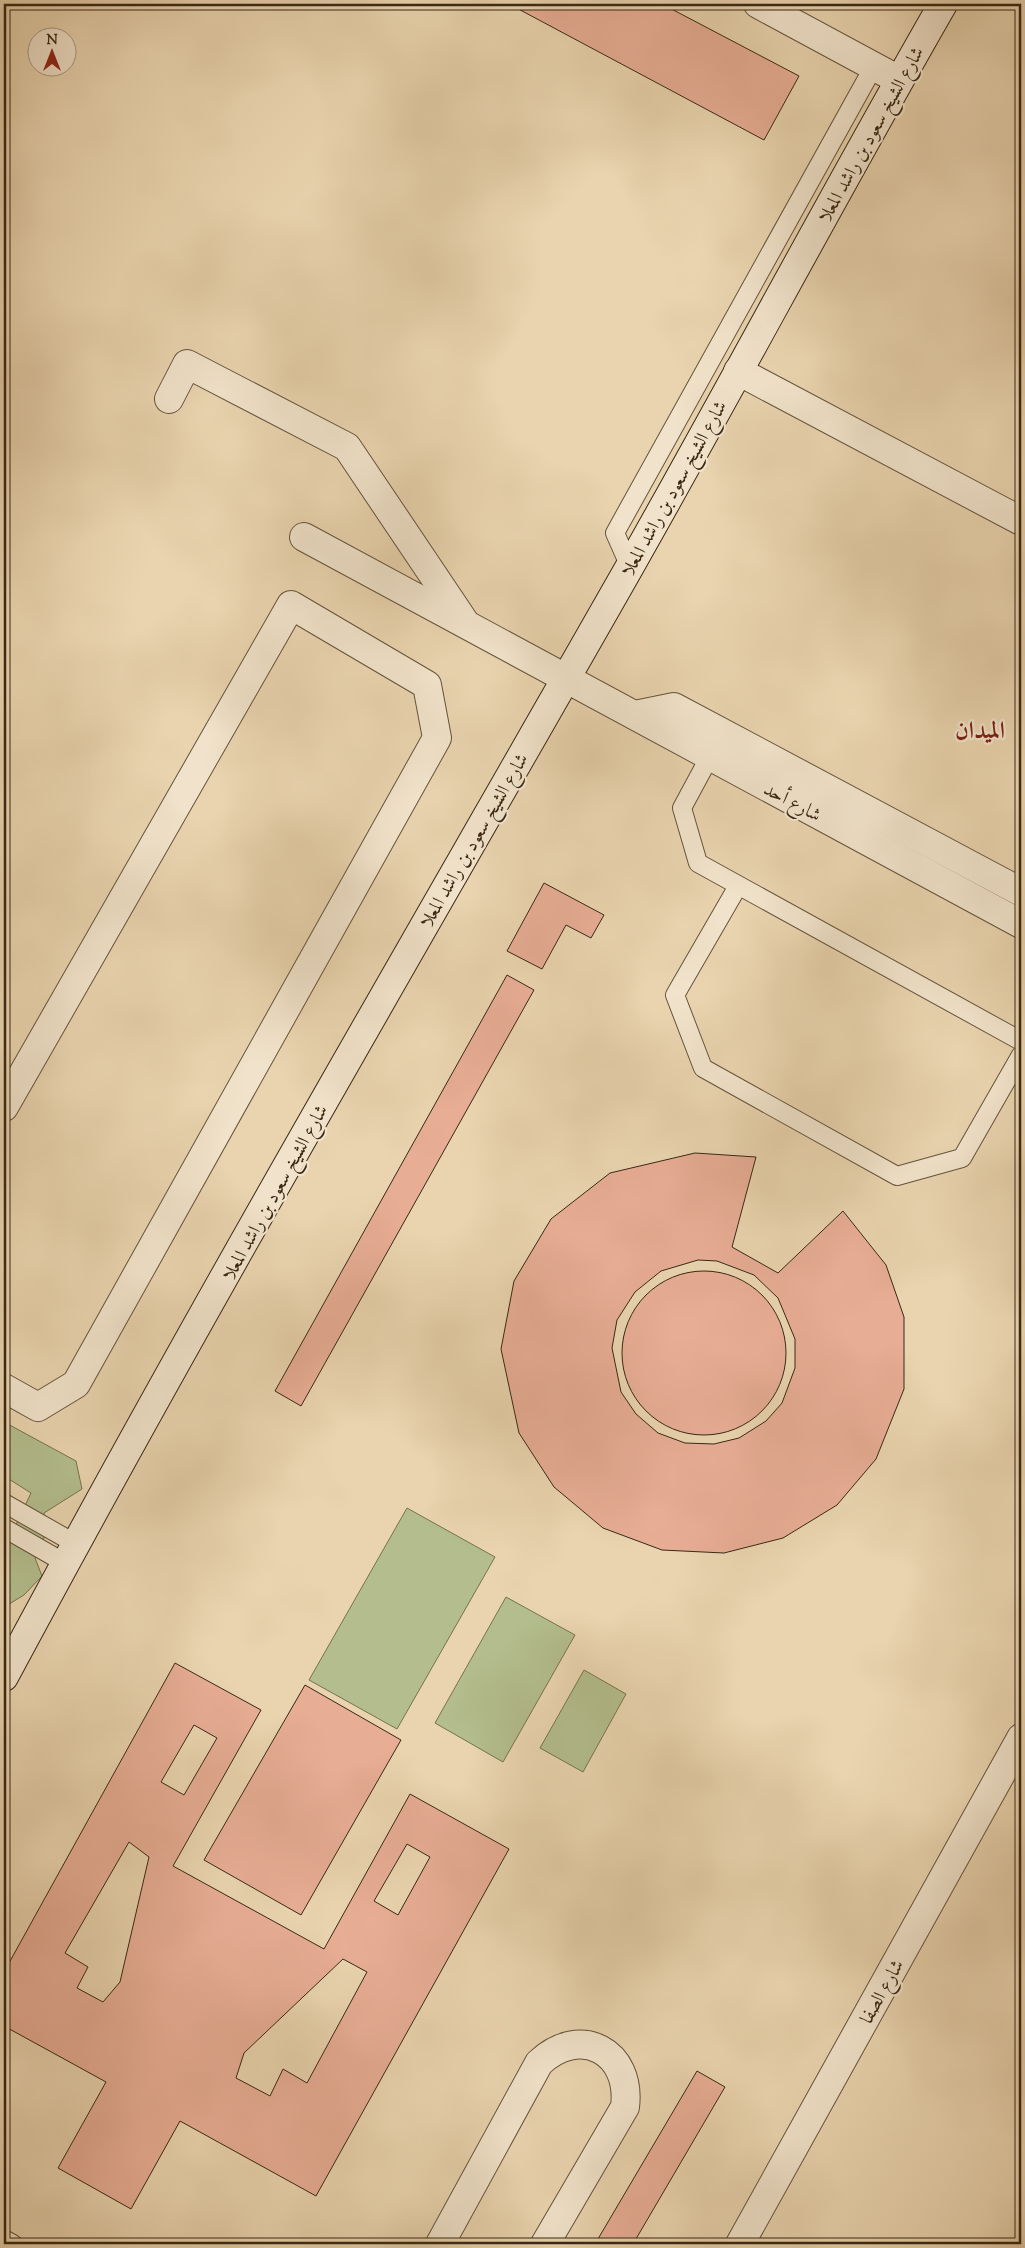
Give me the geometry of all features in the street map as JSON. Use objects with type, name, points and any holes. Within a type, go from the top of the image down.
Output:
[{"type":"street","points":[[758,4],[899,80]]},
{"type":"street","name":"شارع الشيخ سعود بن راشد المعلا","points":[[4,1677],[71,1553],[565,678],[630,567],[899,80],[944,4]]},
{"type":"street","points":[[169,399],[187,364],[347,447],[466,624]]},
{"type":"street","points":[[738,371],[1021,521]]},
{"type":"street","name":"شارع أحد","points":[[304,537],[1021,924]]},
{"type":"street","points":[[4,1107],[290,605],[427,685],[438,738],[76,1384],[38,1407],[4,1388]]},
{"type":"street","points":[[635,716],[674,706],[1021,892]]},
{"type":"street","name":"شارع الصفا","points":[[740,2244],[1021,1738]]},
{"type":"street","points":[[440,2244],[539,2063],[552,2052],[567,2045],[584,2044],[601,2049],[614,2059],[623,2074],[627,2090],[625,2107],[545,2244]]},
{"type":"lane","points":[[630,567],[615,533],[874,66]]},
{"type":"lane","points":[[710,756],[682,808],[698,864],[1021,1041]]},
{"type":"lane","points":[[738,886],[675,995],[704,1068],[896,1176],[962,1158],[1021,1055]]},
{"type":"lane","points":[[4,1503],[71,1553]]},
{"type":"lane","points":[[4,1528],[71,1553]]},
{"type":"lane","points":[[4,2239],[14,2244]]},
{"type":"green space","points":[[4,1422],[76,1461],[82,1489],[44,1513],[44,1538],[35,1558],[42,1576],[24,1595],[6,1606],[4,1611],[4,1550],[31,1493],[4,1476]]},
{"type":"green space","points":[[407,1508],[495,1557],[397,1729],[309,1680]]},
{"type":"green space","points":[[506,1597],[575,1635],[503,1762],[435,1723]]},
{"type":"green space","points":[[584,1670],[626,1694],[583,1772],[540,1748]]},
{"type":"building","points":[[509,4],[662,4],[799,76],[764,140]]},
{"type":"building","points":[[544,883],[604,915],[591,938],[566,925],[542,969],[507,951]]},
{"type":"building","points":[[507,975],[534,990],[301,1406],[275,1391]]},
{"type":"building","points":[[695,1153],[756,1157],[732,1247],[778,1273],[843,1211],[886,1265],[904,1317],[904,1389],[876,1459],[837,1505],[783,1538],[724,1553],[662,1550],[603,1528],[554,1487],[519,1433],[501,1349],[514,1281],[551,1219],[610,1173]],"holes":[[[698,1260],[717,1261],[754,1275],[778,1298],[795,1339],[795,1368],[782,1403],[766,1421],[739,1438],[714,1444],[685,1443],[658,1433],[636,1414],[621,1392],[612,1348],[617,1320],[635,1292],[661,1271]]]},
{"type":"building","points":[[712,1271],[728,1274],[743,1280],[768,1301],[777,1314],[783,1329],[786,1353],[785,1369],[777,1392],[756,1417],[743,1426],[728,1432],[696,1435],[680,1432],[658,1422],[635,1399],[623,1369],[622,1345],[625,1329],[635,1307],[658,1284],[688,1272]]},
{"type":"building","points":[[175,1663],[261,1710],[173,1866],[324,1949],[410,1794],[509,1849],[316,2196],[180,2121],[131,2209],[58,2168],[106,2082],[4,2026],[4,1972]],"holes":[[[194,1725],[217,1738],[184,1795],[161,1782]],[[129,1842],[149,1857],[120,1982],[103,2002],[77,1988],[88,1967],[65,1953]],[[407,1844],[430,1857],[398,1915],[374,1901]],[[343,1959],[367,1972],[307,2083],[283,2069],[270,2096],[236,2078],[244,2053]]]},
{"type":"building","points":[[305,1685],[401,1740],[301,1915],[204,1860]]},
{"type":"building","points":[[697,2071],[725,2087],[633,2244],[595,2244]]},
{"type":"district","name":"الميدان","points":[[980,730]]}]
